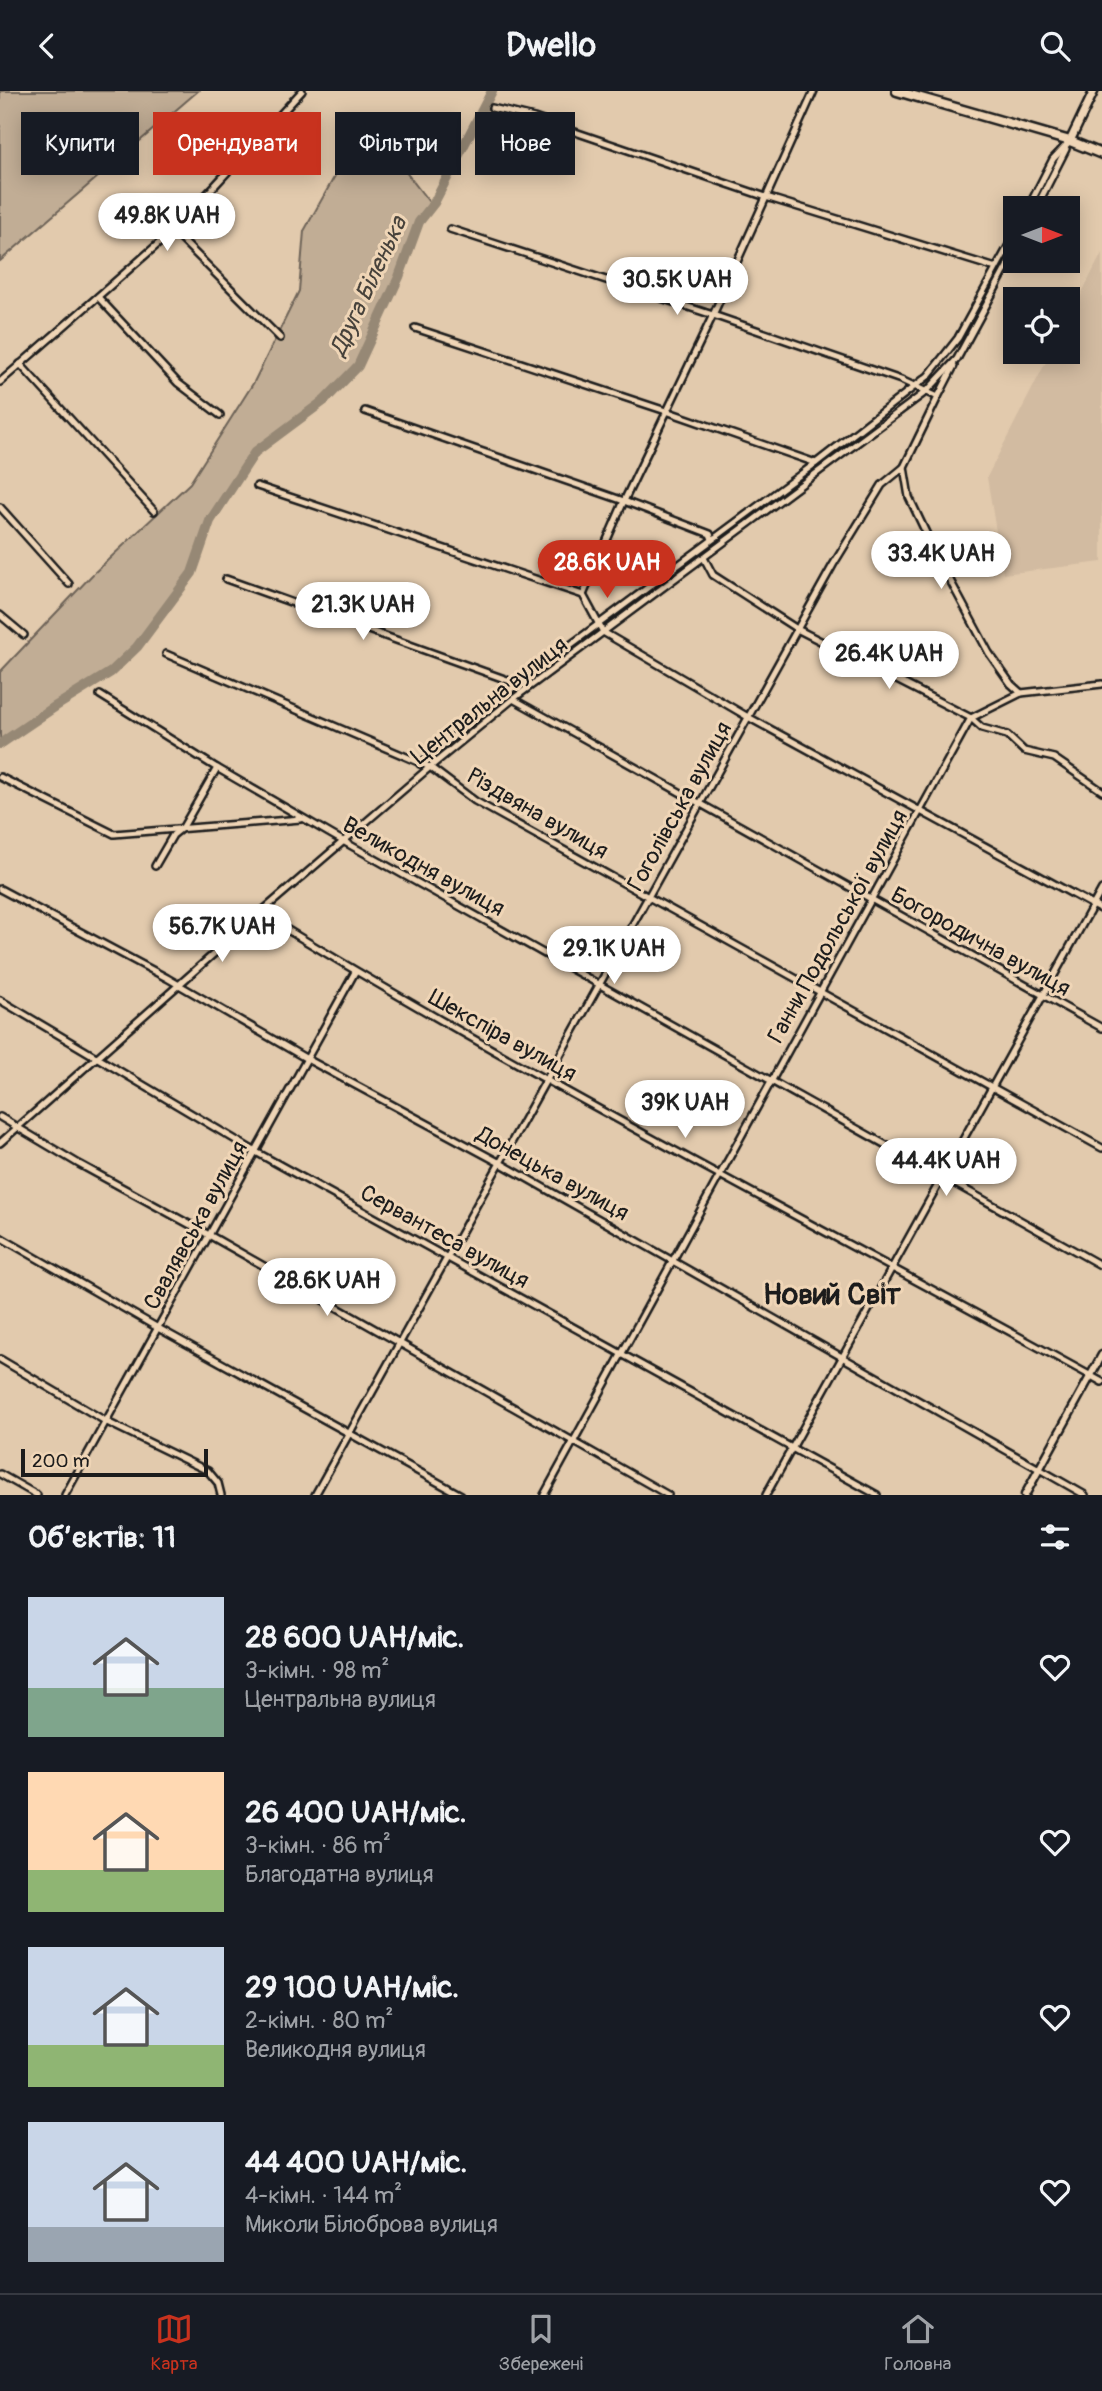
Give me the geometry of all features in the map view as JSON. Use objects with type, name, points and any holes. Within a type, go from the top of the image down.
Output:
[{"type":"main road","points":[[897,91],[1070,141],[1102,154]]},
{"type":"main road","points":[[1070,141],[1094,91]]},
{"type":"street","points":[[0,382],[173,230],[302,91]]},
{"type":"street","points":[[583,595],[814,91]]},
{"type":"street","points":[[492,108],[534,118],[766,197],[996,268]]},
{"type":"street","points":[[1034,196],[1053,159],[1070,141]]},
{"type":"street","points":[[1042,196],[1070,141]]},
{"type":"street","points":[[450,229],[713,315],[901,380],[938,397]]},
{"type":"street","points":[[173,230],[280,338]]},
{"type":"street","name":"Центральна вулиця","points":[[419,764],[515,686],[816,463],[928,376],[958,338],[1003,255]]},
{"type":"street","name":"Центральна вулиця","points":[[0,1143],[260,913],[513,699],[927,391],[957,359],[1004,273]]},
{"type":"street","points":[[98,297],[178,383],[220,415]]},
{"type":"street","points":[[415,328],[816,463]]},
{"type":"street","name":"Гоголівська вулиця","points":[[315,1495],[797,629],[882,485],[904,467],[957,359]]},
{"type":"street","points":[[20,364],[154,511]]},
{"type":"street","points":[[365,411],[624,501],[710,534],[712,539]]},
{"type":"street","points":[[904,467],[909,497],[937,556],[989,653],[1011,684],[1021,693]]},
{"type":"street","points":[[257,486],[583,595],[600,622],[603,632],[748,717],[1102,911]]},
{"type":"street","points":[[0,507],[69,584]]},
{"type":"street","points":[[704,558],[713,575],[797,629],[971,718],[982,728],[1007,735],[1024,751],[1054,758],[1102,791]]},
{"type":"street","points":[[226,579],[513,682],[515,686]]},
{"type":"street","points":[[0,615],[24,635]]},
{"type":"street","name":"Різдвяна вулиця","points":[[166,654],[430,767],[475,801],[1102,1147]]},
{"type":"street","points":[[971,718],[1021,693],[1102,684]]},
{"type":"street","name":"Великодня вулиця","points":[[100,695],[302,818],[1102,1266]]},
{"type":"street","name":"Богородична вулиця","points":[[513,699],[1102,1028]]},
{"type":"street","name":"Ганни Подольської вулиця","points":[[544,1495],[971,718]]},
{"type":"street","points":[[155,866],[173,835],[183,827],[217,768]]},
{"type":"street","points":[[0,777],[114,834],[302,818]]},
{"type":"street","points":[[766,1495],[1102,888]]},
{"type":"street","name":"Донецька вулиця","points":[[0,889],[500,1163],[1085,1495]]},
{"type":"street","name":"Шекспіра вулиця","points":[[260,913],[355,972],[547,1079],[1102,1382]]},
{"type":"street","name":"Свалявська вулиця","points":[[65,1495],[355,972]]},
{"type":"street","name":"Сервантеса вулиця","points":[[0,1000],[256,1152],[877,1495]]},
{"type":"street","points":[[0,1117],[668,1495]]},
{"type":"street","points":[[0,1237],[158,1328],[461,1495]]},
{"type":"street","points":[[1025,1495],[1102,1355]]},
{"type":"street","points":[[0,1359],[107,1422],[208,1471],[218,1483],[221,1495]]},
{"type":"street","points":[[0,1474],[37,1495]]},
{"type":"shaded area","points":[[0,91],[198,91],[174,112],[153,112],[153,130],[139,142],[139,112],[21,112],[21,175],[100,175],[0,261]]},
{"type":"shaded area","points":[[335,175],[408,175],[432,206],[419,222],[399,277],[358,366],[325,400],[255,452],[210,521],[192,573],[137,647],[111,672],[0,744],[0,672],[93,574],[190,483],[254,382],[299,291],[304,231]]},
{"type":"shaded area","points":[[1102,253],[1102,562],[1003,574],[987,477],[1045,364],[1080,364],[1080,296]]},
{"type":"waterway","name":"Друга Біленька","points":[[0,744],[111,672],[137,647],[192,573],[210,521],[255,452],[325,400],[358,366],[399,277],[419,222],[434,203],[492,91]]},
{"type":"district","name":"Новий Світ","points":[[832,1294]]}]
